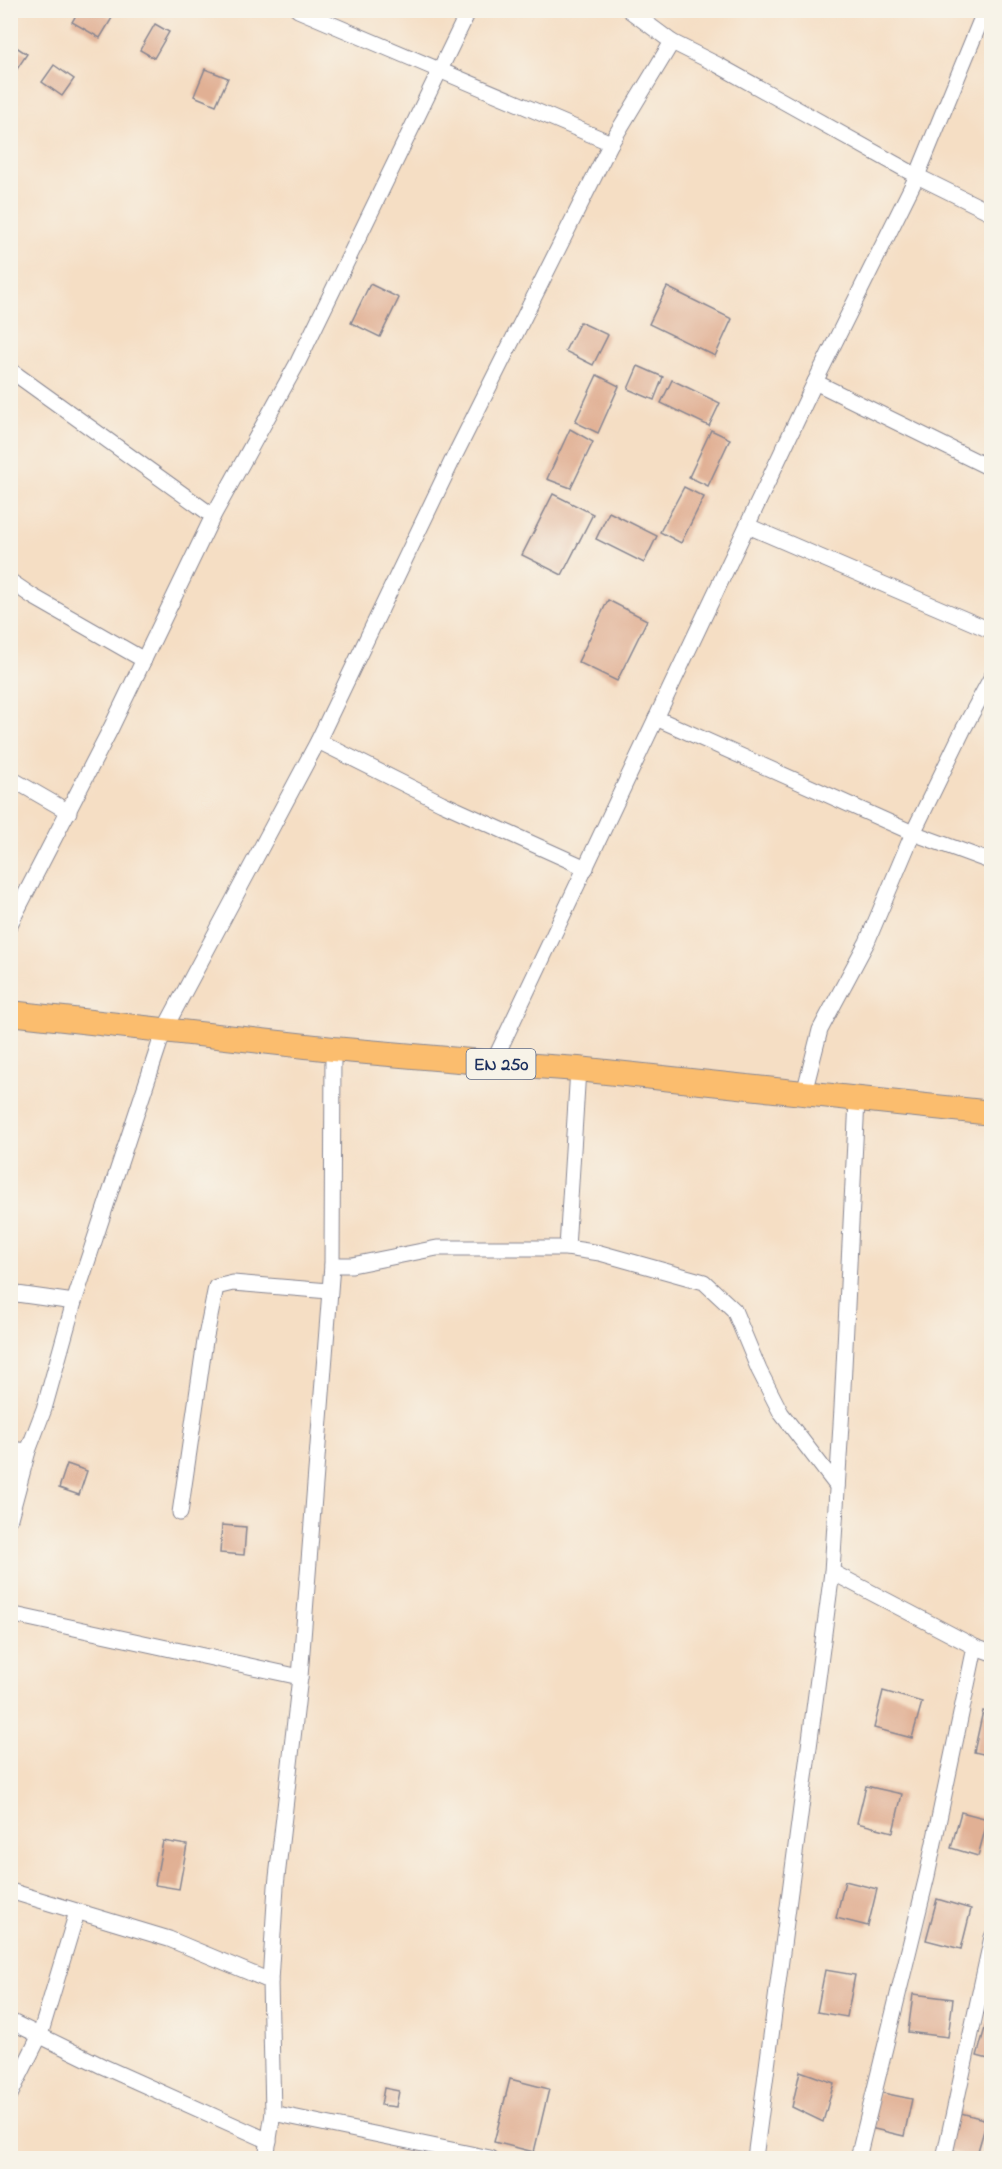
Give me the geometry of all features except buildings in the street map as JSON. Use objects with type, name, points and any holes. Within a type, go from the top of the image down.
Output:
[{"type":"main road","name":"EN 250","points":[[10,1013],[333,1048],[493,1064],[578,1069],[992,1113]]},
{"type":"street","points":[[298,10],[611,143]]},
{"type":"street","points":[[10,924],[69,812],[213,516],[298,362],[469,10]]},
{"type":"street","points":[[629,10],[672,42],[718,64],[917,176],[992,213]]},
{"type":"street","points":[[493,1064],[815,382],[917,176],[982,14]]},
{"type":"street","points":[[10,1518],[74,1302],[164,1030],[318,741],[452,461],[611,143],[672,42]]},
{"type":"street","points":[[10,370],[213,516]]},
{"type":"street","points":[[815,382],[992,468]]},
{"type":"street","points":[[748,526],[992,631]]},
{"type":"street","points":[[10,581],[144,660]]},
{"type":"street","points":[[804,1093],[820,1030],[867,942],[913,833],[992,676]]},
{"type":"street","points":[[656,718],[913,833],[992,862]]},
{"type":"street","points":[[318,741],[442,803],[586,868]]},
{"type":"street","points":[[10,778],[69,812]]},
{"type":"street","points":[[266,2158],[273,2114],[270,1981],[276,1886],[300,1677],[332,1265],[333,1048]]},
{"type":"street","points":[[567,1248],[578,1069]]},
{"type":"street","points":[[755,2158],[832,1572],[856,1100]]},
{"type":"street","points":[[332,1265],[352,1265],[437,1248],[567,1248],[600,1253],[704,1282],[734,1310],[759,1370],[781,1413],[837,1486]]},
{"type":"street","points":[[180,1513],[205,1341],[216,1287],[234,1283],[329,1291]]},
{"type":"street","points":[[10,1293],[74,1302]]},
{"type":"street","points":[[10,1449],[28,1451]]},
{"type":"street","points":[[832,1572],[975,1647],[992,1653]]},
{"type":"street","points":[[10,1614],[300,1677]]},
{"type":"street","points":[[858,2158],[927,1876],[975,1647]]},
{"type":"street","points":[[10,1891],[169,1939],[270,1981]]},
{"type":"street","points":[[10,2095],[40,2035],[77,1912]]},
{"type":"street","points":[[944,2158],[992,1937]]},
{"type":"street","points":[[10,2021],[102,2066],[269,2140]]},
{"type":"street","points":[[273,2114],[490,2158]]}]
